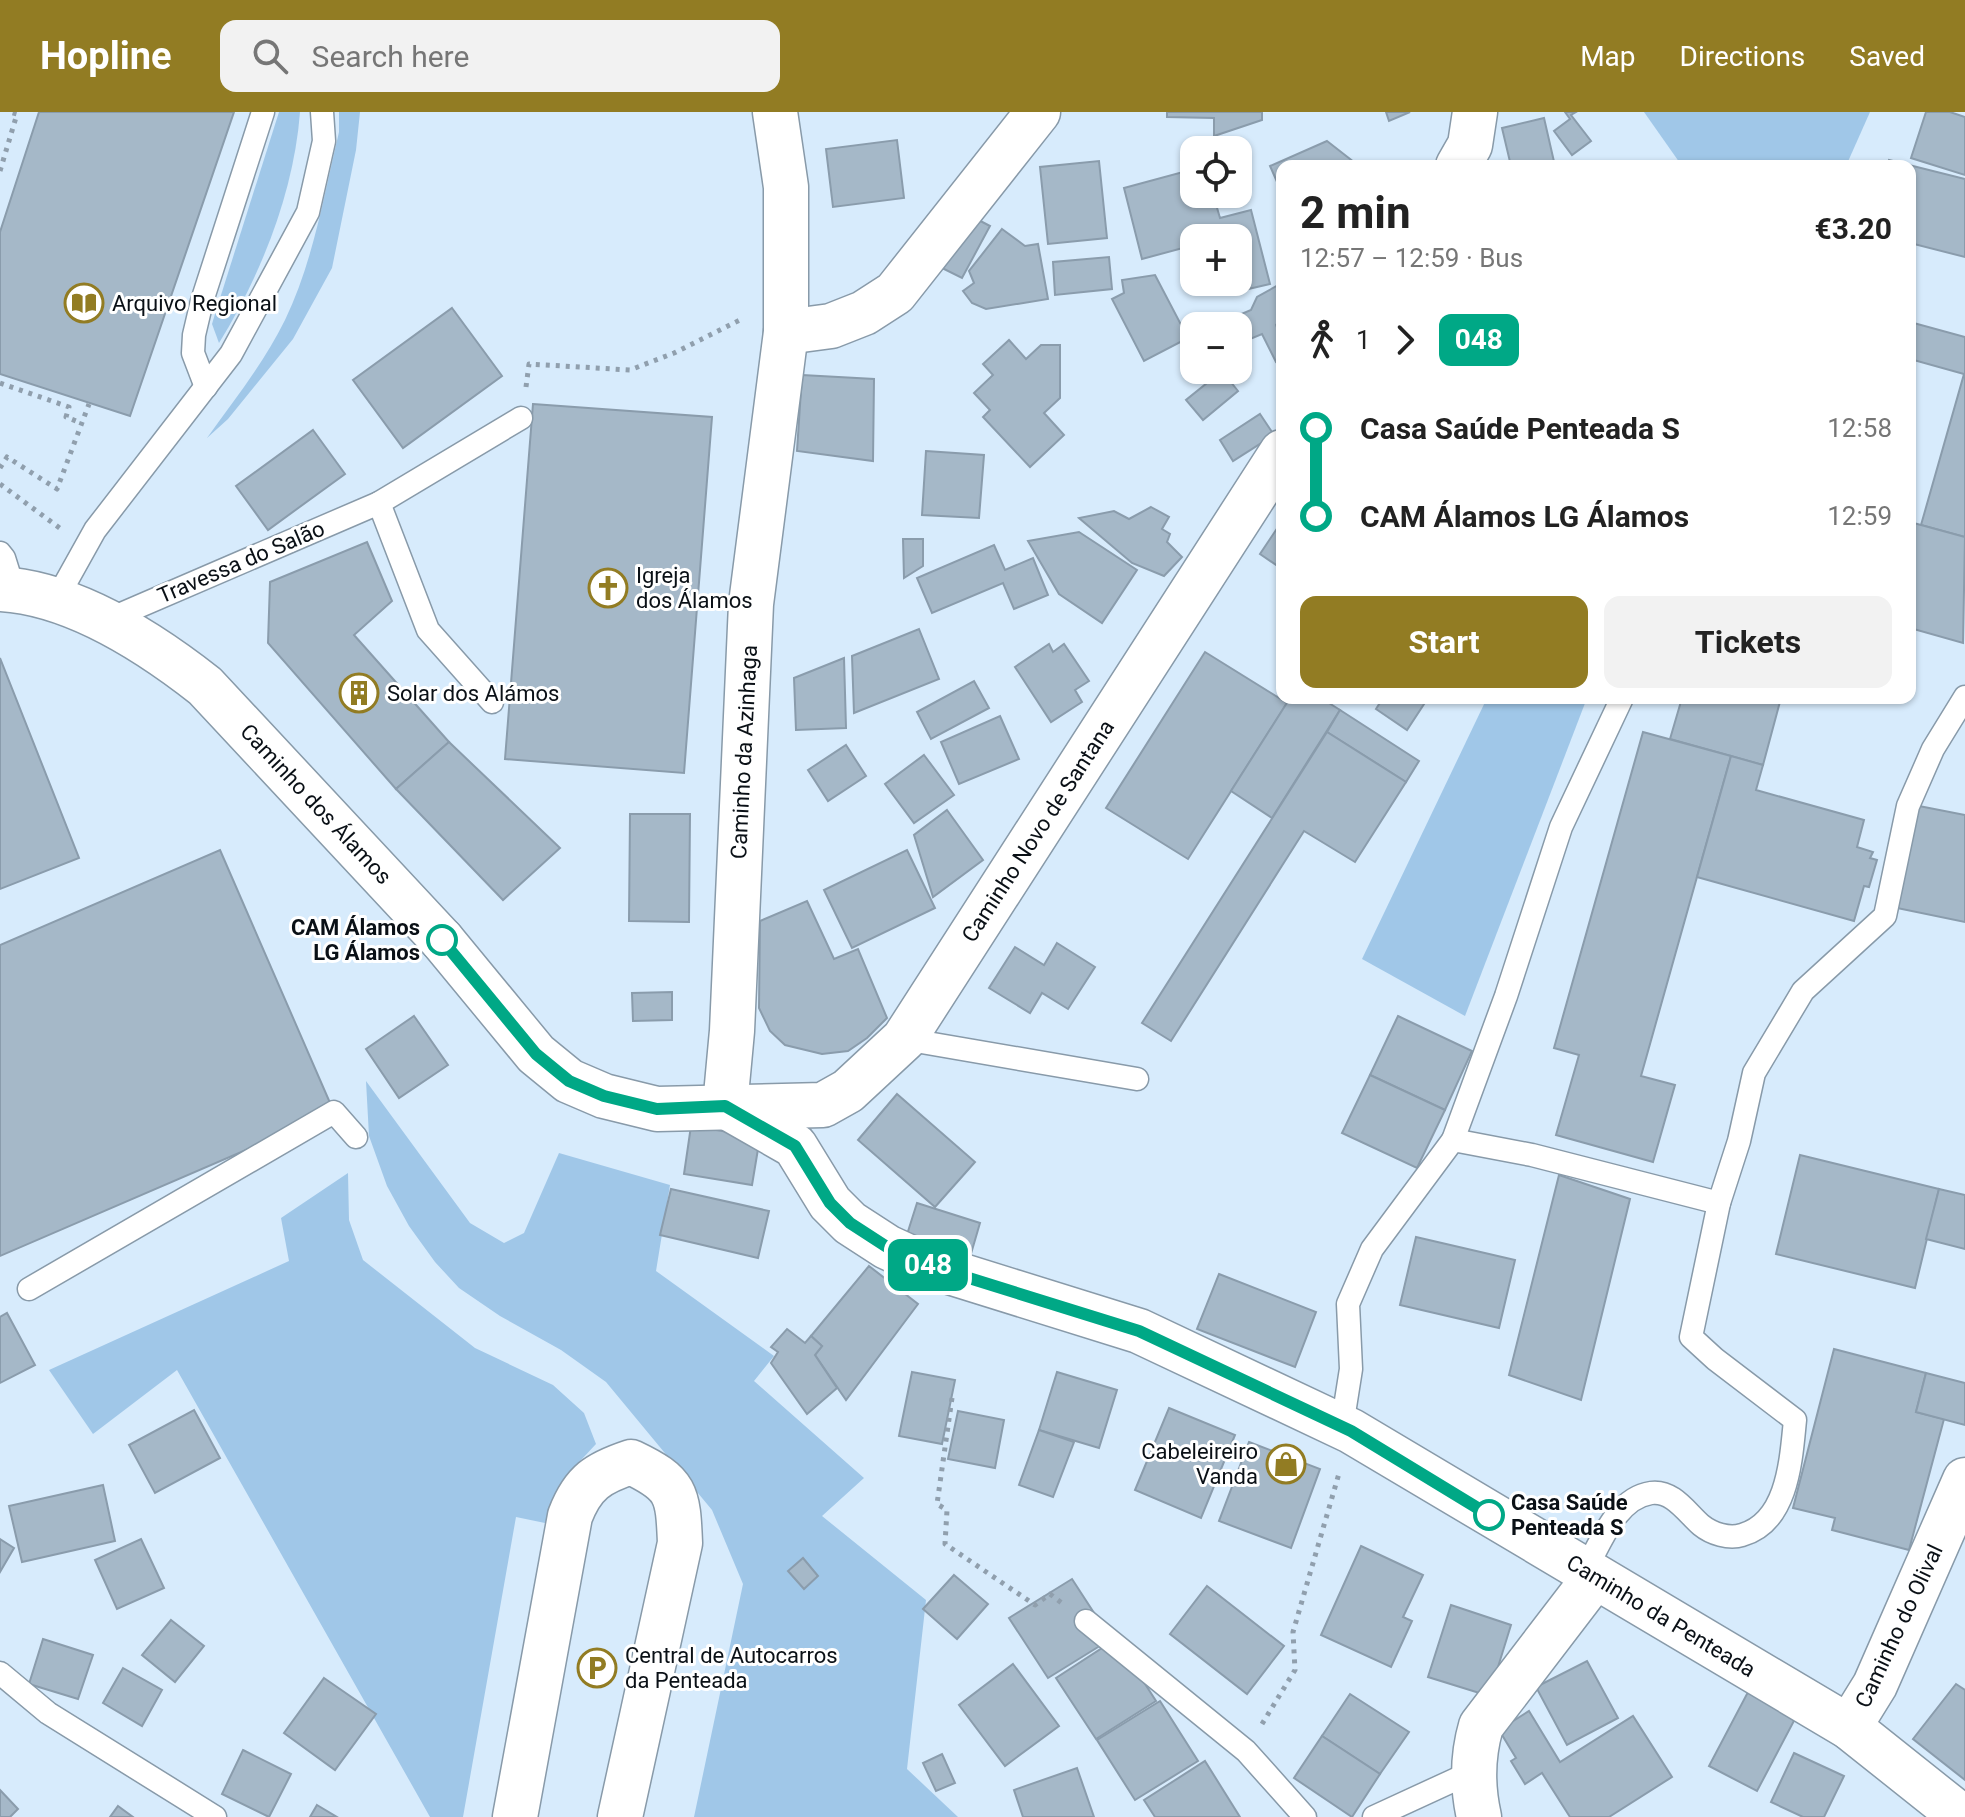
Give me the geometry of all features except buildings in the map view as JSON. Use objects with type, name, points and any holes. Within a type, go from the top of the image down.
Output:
[{"type":"street","name":"Caminho da Azinhaga","points":[[725,1106],[732,1031],[751,604],[786,314],[786,187],[775,112]]},
{"type":"street","points":[[786,314],[831,326],[864,313],[895,293],[1038,112]]},
{"type":"street","points":[[1461,160],[1470,145],[1475,112]]},
{"type":"street","name":"Caminho Novo de Santana","points":[[725,1106],[823,1105],[848,1091],[904,1039],[1276,461]]},
{"type":"street","name":"Caminho dos Álamos","points":[[5,577],[104,621],[166,655],[205,686],[442,940],[536,1054],[569,1081],[604,1096],[657,1109],[725,1106]]},
{"type":"street","name":"Caminho da Penteada","points":[[725,1106],[795,1146],[830,1203],[850,1223],[887,1247],[924,1264],[1139,1331],[1346,1429],[1849,1727],[1962,1817]]},
{"type":"street","points":[[515,1817],[570,1516],[578,1496],[590,1483],[604,1471],[631,1462],[659,1476],[672,1492],[679,1515],[680,1543],[620,1817]]},
{"type":"street","name":"Caminho do Olival","points":[[1849,1727],[1875,1685],[1965,1480]]},
{"type":"street","points":[[1479,1817],[1474,1796],[1474,1771],[1475,1747],[1481,1726],[1590,1574]]},
{"type":"lane","points":[[206,387],[193,353],[194,335],[202,301],[263,112]]},
{"type":"lane","points":[[56,600],[95,530],[231,354],[308,212],[324,141],[322,112]]},
{"type":"lane","name":"Travessa do Salão","points":[[104,621],[379,503],[521,418]]},
{"type":"lane","points":[[379,503],[428,630],[492,702]]},
{"type":"lane","points":[[1590,1574],[1617,1515],[1632,1501],[1645,1495],[1664,1495],[1678,1502],[1702,1526],[1716,1534],[1736,1537],[1757,1531],[1776,1510],[1785,1480],[1795,1420],[1691,1337],[1719,1203],[1739,1141],[1754,1073],[1803,991],[1885,916],[1908,806],[1933,749],[1965,697]]},
{"type":"lane","points":[[1346,1429],[1351,1369],[1348,1304],[1372,1249],[1453,1140],[1506,996],[1561,827],[1619,704]]},
{"type":"lane","points":[[904,1039],[1137,1079]]},
{"type":"lane","points":[[29,1289],[334,1112],[356,1137]]},
{"type":"lane","points":[[1453,1140],[1532,1155],[1719,1203]]},
{"type":"lane","points":[[1086,1621],[1246,1751],[1305,1817]]},
{"type":"lane","points":[[0,1673],[48,1713],[215,1817]]},
{"type":"lane","points":[[1374,1817],[1474,1771]]},
{"type":"path","points":[[0,171],[17,114],[10,112]]},
{"type":"path","points":[[521,418],[529,364],[630,370],[786,314]]},
{"type":"path","points":[[0,383],[69,407],[66,417],[81,423]]},
{"type":"path","points":[[0,468],[7,457],[57,489],[89,404]]},
{"type":"path","points":[[0,484],[57,526]]},
{"type":"path","points":[[952,1398],[937,1504],[947,1510],[945,1544],[1035,1605],[1050,1594],[1086,1621]]},
{"type":"path","points":[[1246,1751],[1295,1670],[1293,1632],[1346,1429]]},
{"type":"shaded area","points":[[279,112],[300,112],[291,172],[262,261],[219,343],[212,324]]},
{"type":"shaded area","points":[[339,112],[360,112],[356,150],[332,268],[293,339],[228,419],[207,438],[268,351],[295,298],[323,204],[339,132]]},
{"type":"shaded area","points":[[1644,112],[1870,112],[1849,160],[1678,160]]},
{"type":"shaded area","points":[[1484,704],[1585,704],[1465,1016],[1362,959]]},
{"type":"shaded area","points":[[366,1081],[470,1223],[504,1243],[524,1233],[559,1153],[670,1185],[656,1271],[774,1356],[754,1381],[864,1478],[822,1516],[926,1600],[907,1769],[958,1817],[694,1817],[743,1584],[712,1510],[606,1382],[561,1350],[500,1316],[459,1288],[435,1262],[409,1226],[387,1186],[369,1136]]},
{"type":"shaded area","points":[[348,1173],[349,1220],[363,1260],[475,1348],[553,1385],[584,1413],[596,1444],[568,1474],[545,1523],[516,1517],[463,1817],[430,1817],[177,1370],[93,1434],[49,1370],[289,1261],[281,1218]]},
{"type":"bus line","name":"048","points":[[442,940],[536,1054],[569,1081],[604,1096],[657,1109],[725,1106],[795,1146],[830,1203],[850,1223],[887,1247],[924,1264],[1139,1331],[1351,1431],[1489,1515]]},
{"type":"place","name":"Arquivo Regional","points":[[84,303]]},
{"type":"place","name":"Igreja dos Álamos","points":[[608,588]]},
{"type":"place","name":"Solar dos Alámos","points":[[359,693]]},
{"type":"place","name":"CAM Álamos LG Álamos","points":[[442,940]]},
{"type":"place","name":"Cabeleireiro Vanda","points":[[1286,1464]]},
{"type":"place","name":"Casa Saúde Penteada S","points":[[1489,1515]]},
{"type":"place","name":"Central de Autocarros da Penteada","points":[[597,1668]]}]
